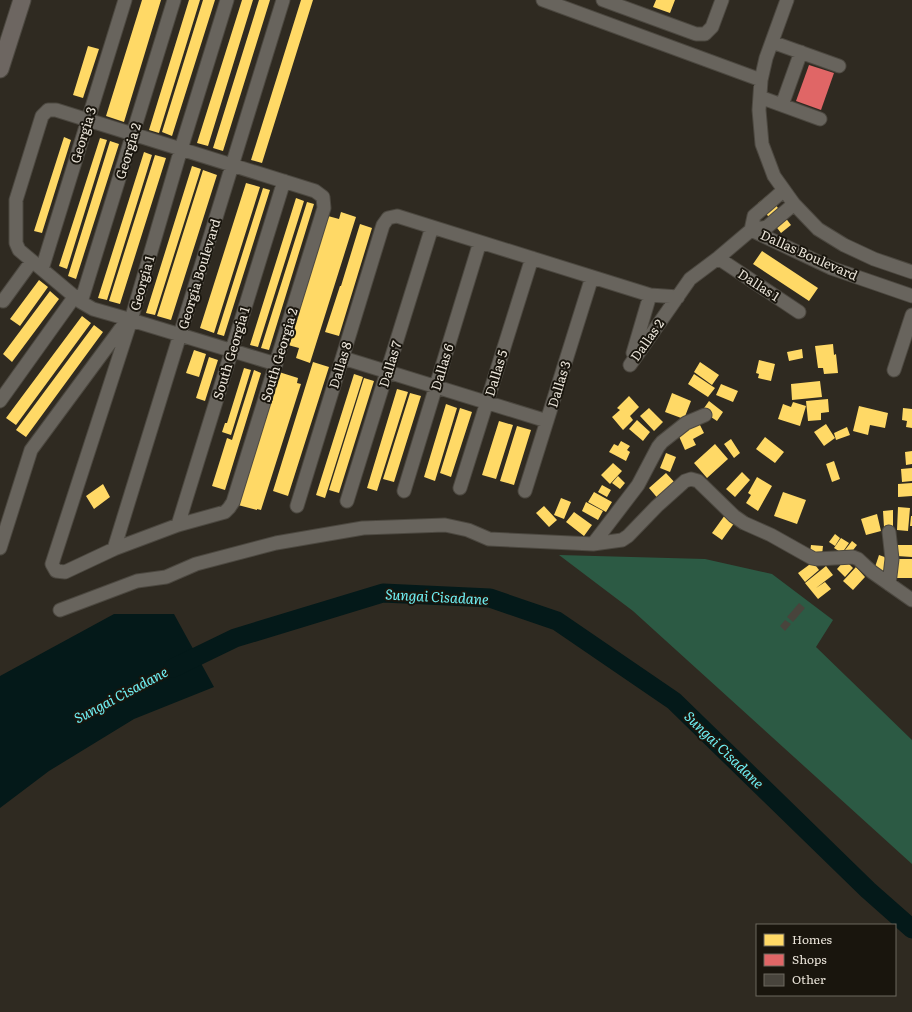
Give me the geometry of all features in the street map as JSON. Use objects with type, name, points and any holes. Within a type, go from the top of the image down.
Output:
[{"type":"main road","points":[[0,69],[22,0]]},
{"type":"street","name":"Georgia 3","points":[[3,301],[37,265],[88,120],[125,0]]},
{"type":"street","name":"Georgia 2","points":[[0,401],[78,299],[133,134],[174,0]]},
{"type":"street","name":"Georgia 1","points":[[114,548],[65,572],[56,571],[52,564],[130,320],[227,0]]},
{"type":"street","name":"Georgia Boulevard","points":[[114,548],[283,0]]},
{"type":"street","points":[[543,0],[761,80]]},
{"type":"street","points":[[602,0],[635,6],[696,34],[705,34],[712,27],[722,0]]},
{"type":"street","points":[[787,0],[766,58],[761,80],[759,110],[762,144],[774,176],[794,204],[818,229],[844,245],[874,259],[912,272]]},
{"type":"street","points":[[772,42],[839,66]]},
{"type":"street","points":[[782,105],[801,52]]},
{"type":"street","points":[[760,97],[820,119]]},
{"type":"street","points":[[276,364],[93,309],[78,299],[19,250],[16,243],[16,200],[42,116],[48,110],[56,110],[284,181]]},
{"type":"street","name":"South Georgia 2","points":[[178,525],[225,512],[230,508],[276,364],[324,208],[323,196],[315,191],[284,181]]},
{"type":"street","name":"South Georgia 1","points":[[178,525],[284,181]]},
{"type":"street","points":[[751,230],[754,216],[784,190]]},
{"type":"street","points":[[432,227],[650,295],[678,296],[690,279],[751,230],[767,227],[794,204]]},
{"type":"street","name":"Dallas 8","points":[[297,506],[384,225],[388,218],[397,216],[432,227]]},
{"type":"street","name":"Dallas 7","points":[[347,501],[432,227]]},
{"type":"street","name":"Dallas Boulevard","points":[[751,230],[831,268],[912,296]]},
{"type":"street","name":"Dallas 6","points":[[404,491],[480,242]]},
{"type":"street","name":"Dallas 5","points":[[460,488],[532,258]]},
{"type":"street","name":"Dallas 1","points":[[718,258],[799,312]]},
{"type":"street","name":"Dallas 3","points":[[525,490],[592,277]]},
{"type":"street","name":"Dallas 2","points":[[650,295],[630,365],[678,296]]},
{"type":"street","points":[[894,370],[912,315]]},
{"type":"street","name":"Georgia 1","points":[[0,548],[31,450],[130,320]]},
{"type":"street","points":[[343,358],[547,421]]},
{"type":"street","points":[[593,544],[638,485],[662,442],[686,423],[705,415]]},
{"type":"street","points":[[60,610],[137,581],[166,578],[196,564],[269,545],[363,528],[446,525],[468,530],[488,539],[593,544],[625,539],[657,506],[685,481],[691,479],[698,481],[734,516],[744,523],[812,558],[856,558],[872,572],[912,600]]},
{"type":"street","points":[[114,548],[178,525]]},
{"type":"street","points":[[889,532],[892,559],[890,584]]},
{"type":"green space","points":[[559,555],[705,559],[772,574],[833,620],[816,647],[912,740],[912,864],[633,611]]},
{"type":"water","points":[[114,614],[174,614],[214,687],[134,719],[49,771],[0,808],[0,676]]},
{"type":"building: Homes","points":[[142,0],[161,0],[124,122],[106,116]]},
{"type":"building: Homes","points":[[189,0],[200,0],[159,133],[149,130]]},
{"type":"building: Homes","points":[[203,0],[215,0],[172,136],[162,132]]},
{"type":"building: Homes","points":[[242,0],[253,0],[208,146],[197,143]]},
{"type":"building: Homes","points":[[259,0],[270,0],[223,151],[213,148]]},
{"type":"building: Homes","points":[[301,0],[313,0],[262,163],[251,160]]},
{"type":"building: Homes","points":[[656,0],[675,0],[670,13],[653,7]]},
{"type":"building: Homes","points":[[88,46],[99,49],[83,98],[73,95]]},
{"type":"building: Homes","points":[[64,137],[71,140],[42,233],[34,231]]},
{"type":"building: Homes","points":[[100,138],[107,140],[67,269],[59,266]]},
{"type":"building: Homes","points":[[110,141],[119,144],[76,279],[68,276]]},
{"type":"building: Homes","points":[[144,152],[152,155],[107,300],[98,298]]},
{"type":"building: Homes","points":[[155,155],[166,158],[120,304],[109,301]]},
{"type":"building: Homes","points":[[192,166],[201,169],[155,315],[146,313]]},
{"type":"building: Homes","points":[[203,170],[217,175],[171,320],[157,316]]},
{"type":"building: Homes","points":[[246,183],[260,187],[214,333],[200,328]]},
{"type":"building: Homes","points":[[263,188],[270,190],[224,336],[217,334]]},
{"type":"building: Homes","points":[[768,195],[791,225],[781,233],[758,203]]},
{"type":"building: Homes","points":[[296,198],[304,201],[258,347],[250,345]]},
{"type":"building: Homes","points":[[307,202],[314,204],[269,350],[261,348]]},
{"type":"building: Homes","points":[[341,212],[356,217],[310,363],[296,358],[299,348],[288,345],[328,216],[339,219]]},
{"type":"building: Homes","points":[[360,224],[372,228],[339,336],[325,332]]},
{"type":"building: Homes","points":[[762,251],[818,288],[809,301],[753,264]]},
{"type":"building: Homes","points":[[39,280],[48,287],[20,326],[10,319]]},
{"type":"building: Homes","points":[[50,291],[59,299],[12,362],[3,354]]},
{"type":"building: Homes","points":[[82,316],[91,323],[16,425],[6,418]]},
{"type":"building: Homes","points":[[94,325],[103,332],[26,437],[16,430]]},
{"type":"building: Homes","points":[[833,344],[834,355],[836,354],[838,373],[824,374],[823,368],[818,368],[815,346]]},
{"type":"building: Homes","points":[[802,349],[803,358],[789,361],[787,352]]},
{"type":"building: Homes","points":[[194,350],[206,354],[199,377],[186,373]]},
{"type":"building: Homes","points":[[209,357],[218,360],[205,401],[196,398]]},
{"type":"building: Homes","points":[[759,360],[775,364],[771,381],[758,378],[759,374],[756,373]]},
{"type":"building: Homes","points":[[313,362],[329,367],[288,496],[273,491]]},
{"type":"building: Homes","points":[[700,362],[719,375],[712,385],[694,372]]},
{"type":"building: Homes","points":[[244,368],[251,370],[231,435],[222,432],[225,423],[227,423]]},
{"type":"building: Homes","points":[[254,370],[261,373],[225,490],[212,486],[227,438],[232,440]]},
{"type":"building: Homes","points":[[279,372],[298,378],[297,383],[301,384],[261,510],[257,510],[238,505]]},
{"type":"building: Homes","points":[[354,374],[363,377],[325,498],[316,495]]},
{"type":"building: Homes","points":[[694,374],[715,388],[708,397],[688,384]]},
{"type":"building: Homes","points":[[364,378],[374,381],[339,493],[329,490]]},
{"type":"building: Homes","points":[[820,381],[822,397],[792,400],[791,384]]},
{"type":"building: Homes","points":[[721,384],[738,391],[733,402],[716,395]]},
{"type":"building: Homes","points":[[397,389],[408,392],[377,491],[367,488]]},
{"type":"building: Homes","points":[[410,393],[421,396],[394,482],[383,479]]},
{"type":"building: Homes","points":[[672,393],[691,401],[684,419],[665,412]]},
{"type":"building: Homes","points":[[629,396],[639,407],[630,416],[633,420],[623,430],[612,417],[620,410],[617,408]]},
{"type":"building: Homes","points":[[828,399],[829,412],[821,413],[821,420],[808,421],[806,401]]},
{"type":"building: Homes","points":[[709,401],[723,412],[717,421],[702,411]]},
{"type":"building: Homes","points":[[793,402],[806,406],[800,426],[778,419],[783,404],[791,407]]},
{"type":"building: Homes","points":[[446,404],[457,408],[435,481],[424,477]]},
{"type":"building: Homes","points":[[859,406],[888,413],[885,428],[870,425],[868,435],[853,431]]},
{"type":"building: Homes","points":[[460,408],[472,412],[451,477],[440,473]]},
{"type":"building: Homes","points":[[649,408],[663,422],[654,431],[640,416]]},
{"type":"building: Homes","points":[[903,408],[912,409],[912,428],[906,427],[907,421],[902,420]]},
{"type":"building: Homes","points":[[637,420],[650,432],[643,441],[629,429]]},
{"type":"building: Homes","points":[[499,421],[513,425],[496,479],[482,475]]},
{"type":"building: Homes","points":[[699,423],[704,433],[693,439],[696,445],[685,450],[678,434]]},
{"type":"building: Homes","points":[[826,424],[835,438],[824,446],[814,432]]},
{"type":"building: Homes","points":[[517,426],[531,430],[514,485],[500,481]]},
{"type":"building: Homes","points":[[847,427],[850,435],[836,440],[834,433]]},
{"type":"building: Homes","points":[[765,437],[784,452],[775,463],[756,449]]},
{"type":"building: Homes","points":[[731,439],[740,453],[734,458],[724,444]]},
{"type":"building: Homes","points":[[621,441],[630,446],[627,450],[630,452],[626,461],[609,452],[614,444],[618,446]]},
{"type":"building: Homes","points":[[715,444],[728,459],[707,478],[694,463]]},
{"type":"building: Homes","points":[[912,451],[912,464],[906,465],[905,452]]},
{"type":"building: Homes","points":[[666,453],[676,457],[670,472],[660,468]]},
{"type":"building: Homes","points":[[834,461],[840,479],[832,482],[826,464]]},
{"type":"building: Homes","points":[[613,463],[622,471],[610,484],[601,475]]},
{"type":"building: Homes","points":[[912,468],[912,481],[902,482],[901,469]]},
{"type":"building: Homes","points":[[742,472],[750,480],[735,497],[726,489]]},
{"type":"building: Homes","points":[[666,473],[677,485],[660,501],[649,488]]},
{"type":"building: Homes","points":[[618,476],[625,483],[620,489],[612,483]]},
{"type":"building: Homes","points":[[757,477],[772,486],[758,511],[746,503],[751,495],[748,493]]},
{"type":"building: Homes","points":[[912,483],[912,496],[898,497],[898,484]]},
{"type":"building: Homes","points":[[103,484],[110,497],[94,509],[86,496]]},
{"type":"building: Homes","points":[[602,485],[611,490],[607,497],[598,492]]},
{"type":"building: Homes","points":[[594,492],[612,502],[606,512],[588,502]]},
{"type":"building: Homes","points":[[783,492],[806,500],[797,524],[774,516]]},
{"type":"building: Homes","points":[[561,498],[571,502],[564,519],[554,515]]},
{"type":"building: Homes","points":[[586,502],[603,511],[598,520],[582,511]]},
{"type":"building: Homes","points":[[544,506],[557,520],[549,527],[536,513]]},
{"type":"building: Homes","points":[[898,507],[910,508],[908,531],[897,530]]},
{"type":"building: Homes","points":[[893,510],[893,527],[884,527],[883,511]]},
{"type":"building: Homes","points":[[574,512],[592,525],[584,536],[566,522]]},
{"type":"building: Homes","points":[[877,514],[881,531],[866,535],[861,519]]},
{"type":"building: Homes","points":[[725,515],[735,522],[722,540],[712,533]]},
{"type":"building: Homes","points":[[911,516],[912,526],[910,526]]},
{"type":"building: Homes","points":[[835,534],[840,538],[835,546],[829,542]]},
{"type":"building: Homes","points":[[841,538],[849,543],[842,553],[834,548]]},
{"type":"building: Homes","points":[[852,541],[857,545],[850,554],[845,550]]},
{"type":"building: Homes","points":[[811,545],[823,546],[822,555],[810,553]]},
{"type":"building: Homes","points":[[898,545],[912,545],[912,557],[897,556]]},
{"type":"building: Homes","points":[[879,555],[890,559],[885,574],[874,570]]},
{"type":"building: Homes","points":[[896,559],[912,559],[912,578],[896,578]]},
{"type":"building: Homes","points":[[845,560],[853,568],[845,577],[837,569]]},
{"type":"building: Homes","points":[[813,562],[819,570],[805,582],[798,573]]},
{"type":"building: Homes","points":[[826,566],[833,575],[816,588],[825,582],[831,589],[818,599],[805,583]]},
{"type":"building: Homes","points":[[856,567],[865,577],[853,590],[843,581]]},
{"type":"building: Shops","points":[[809,65],[834,73],[821,110],[796,101]]},
{"type":"building: Other","points":[[799,603],[805,608],[793,622],[787,617]]},
{"type":"building: Other","points":[[785,620],[791,624],[785,631],[780,626]]},
{"type":"waterway","name":"Sungai Cisadane","points":[[173,668],[235,638],[383,593],[490,598],[557,621],[674,701],[868,890],[912,929]]}]
